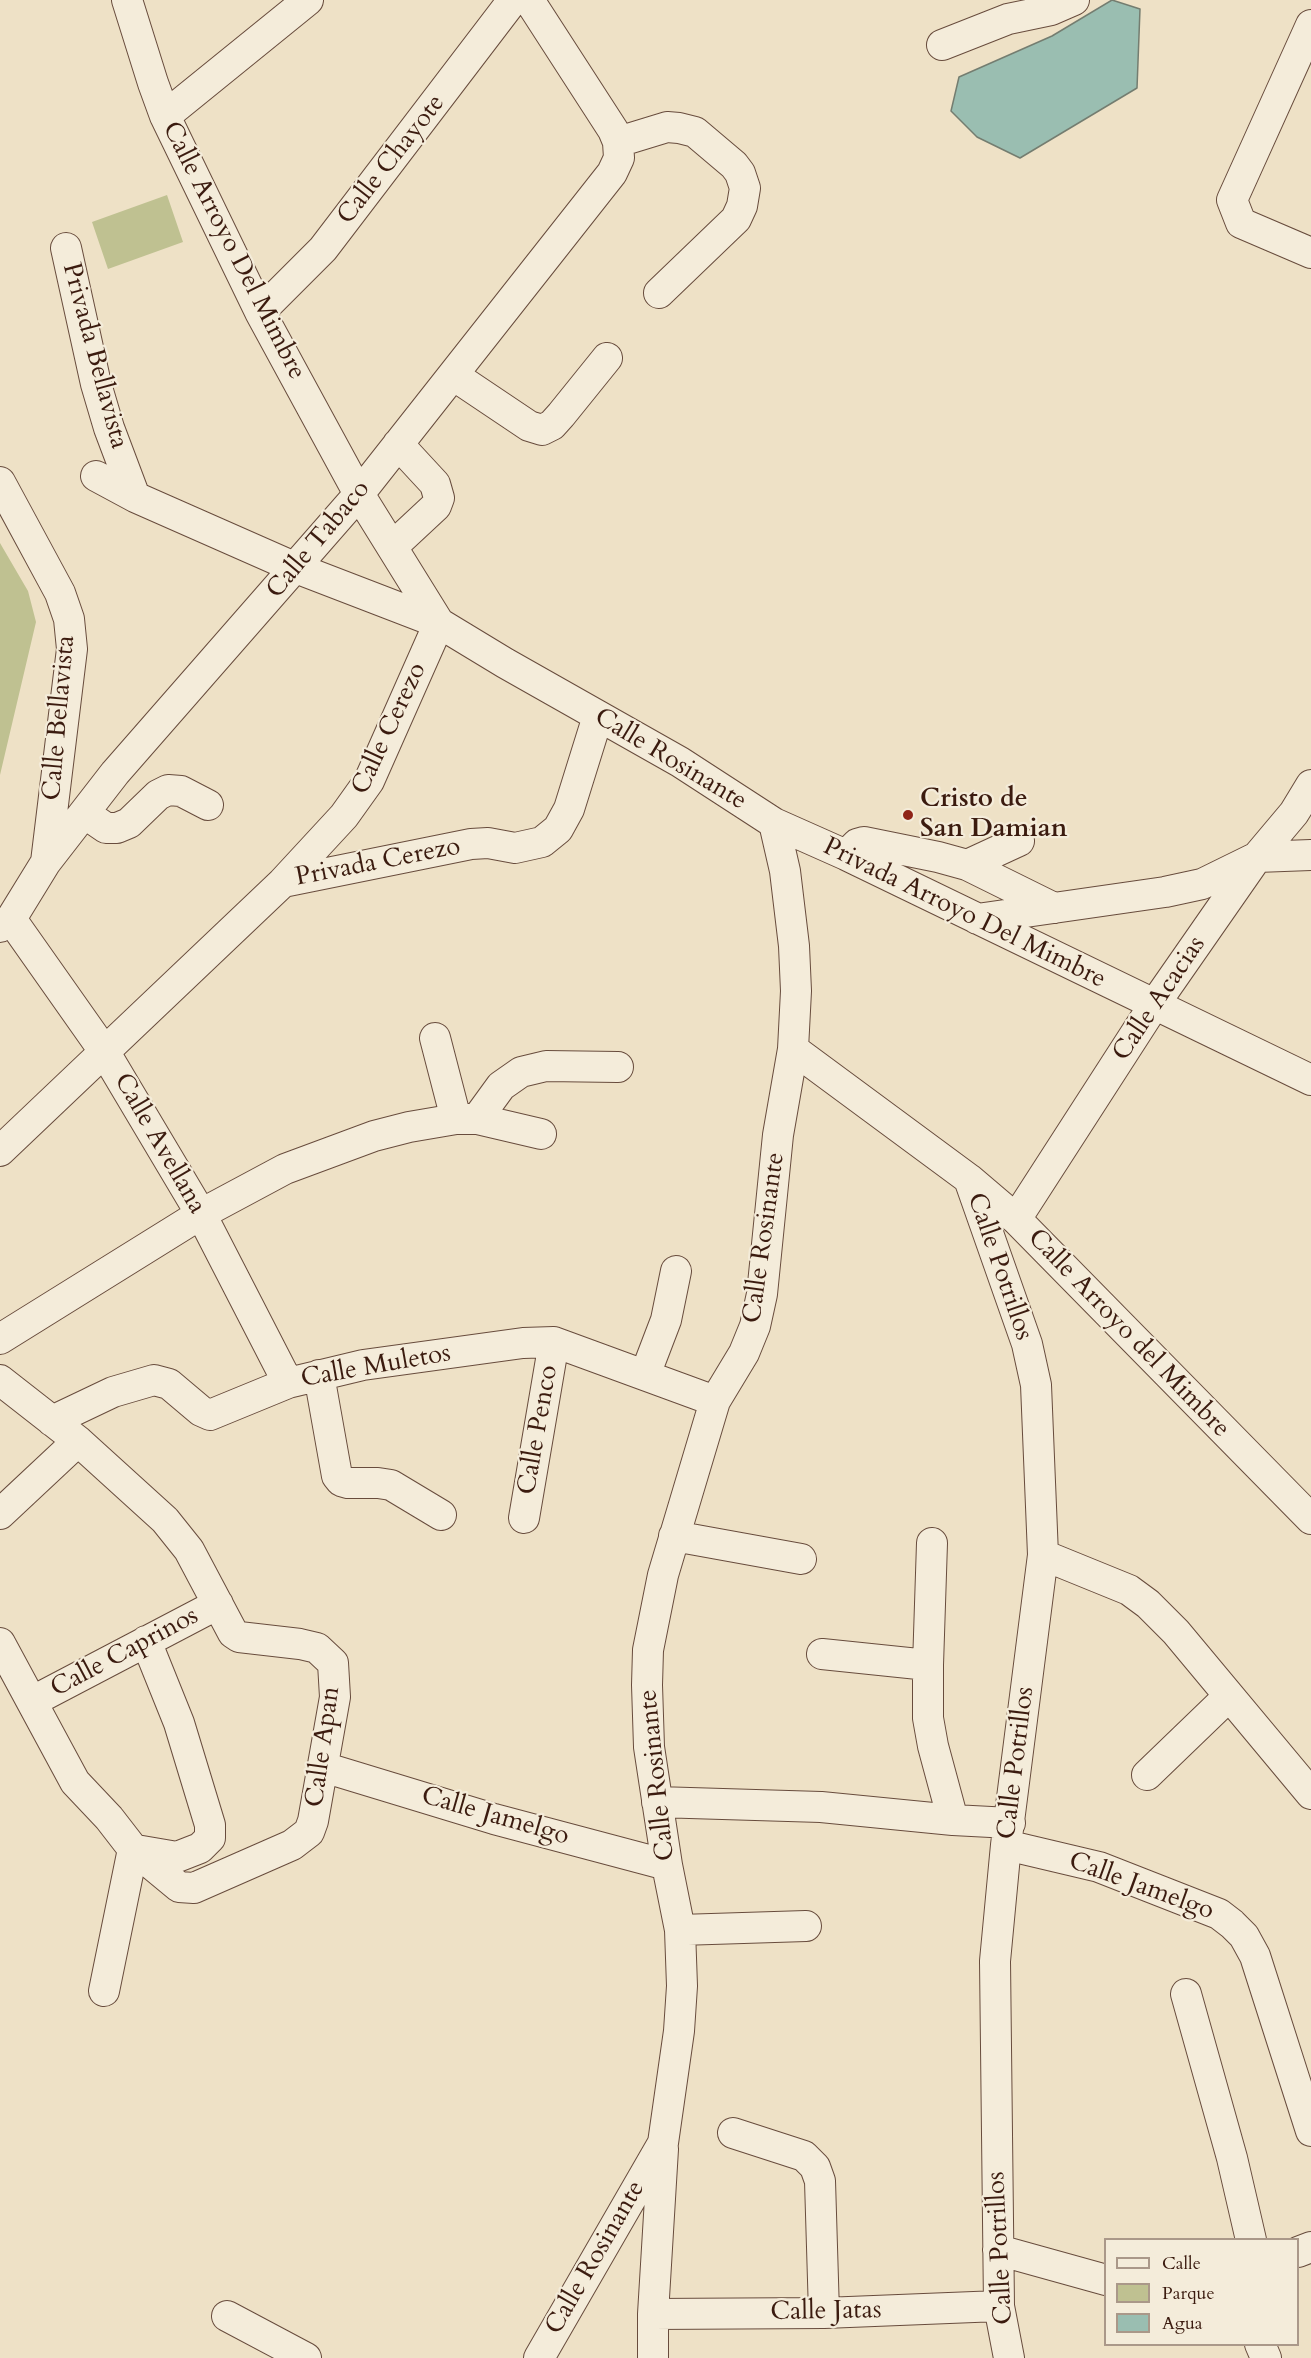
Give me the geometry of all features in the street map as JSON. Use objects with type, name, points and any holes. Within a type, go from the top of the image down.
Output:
[{"type":"street","name":"Calle Arroyo Del Mimbre","points":[[127,0],[165,116],[260,312],[359,494]]},
{"type":"street","points":[[165,116],[308,0]]},
{"type":"street","name":"Calle Chayote","points":[[260,312],[323,249],[513,0]]},
{"type":"street","points":[[529,0],[613,130],[618,142],[666,127],[695,132],[734,165],[740,173],[745,189],[742,206],[736,219],[659,293]]},
{"type":"street","points":[[942,45],[1008,19],[1051,10],[1074,0]]},
{"type":"street","points":[[1311,25],[1232,200],[1241,223],[1311,253]]},
{"type":"street","name":"Calle Tabaco","points":[[5,923],[46,862],[115,773],[359,494],[612,173],[619,158],[618,142]]},
{"type":"street","name":"Privada Bellavista","points":[[66,248],[96,384],[109,428],[135,497]]},
{"type":"street","points":[[453,375],[529,426],[542,430],[561,415],[607,358]]},
{"type":"street","points":[[392,547],[436,506],[439,498],[435,483],[398,444]]},
{"type":"street","points":[[96,476],[135,497],[296,568],[439,623]]},
{"type":"street","name":"Calle Bellavista","points":[[0,482],[60,593],[69,619],[72,649],[46,862]]},
{"type":"street","name":"Calle Rosinante","points":[[359,494],[439,623],[680,762],[774,824],[784,871],[794,946],[796,991],[793,1049],[778,1135],[762,1294],[755,1326],[744,1353],[715,1401],[674,1536],[655,1610],[648,1650],[649,1747],[667,1865],[680,1930],[682,1986],[679,2031],[663,2143],[539,2358]]},
{"type":"street","name":"Calle Cerezo","points":[[283,882],[344,816],[369,781],[439,623]]},
{"type":"street","name":"Privada Cerezo","points":[[104,1051],[283,882],[471,844],[488,843],[515,848],[542,842],[558,829],[569,809],[598,716]]},
{"type":"street","name":"Calle Acacias","points":[[1016,1219],[1154,1005],[1257,857],[1294,813],[1311,785]]},
{"type":"street","points":[[84,813],[106,828],[117,828],[129,823],[158,795],[168,790],[181,790],[208,805]]},
{"type":"street","name":"Privada Arroyo Del Mimbre","points":[[774,824],[846,855],[1311,1080]]},
{"type":"street","points":[[846,855],[856,844],[864,842],[938,857],[967,865],[1054,908]]},
{"type":"street","points":[[967,865],[1019,842]]},
{"type":"street","points":[[977,919],[1165,892],[1202,884],[1257,857],[1311,855]]},
{"type":"street","name":"Calle Avellana","points":[[5,923],[104,1051],[201,1214],[288,1383]]},
{"type":"street","points":[[435,1038],[467,1119]]},
{"type":"street","name":"Calle Arroyo del Mimbre","points":[[793,1049],[969,1179],[1016,1219],[1311,1519]]},
{"type":"street","points":[[0,1151],[104,1051]]},
{"type":"street","points":[[467,1119],[501,1086],[521,1072],[546,1066],[618,1067]]},
{"type":"street","points":[[0,1339],[201,1214],[285,1169],[374,1136],[410,1127],[467,1119],[541,1134]]},
{"type":"street","name":"Calle Potrillos","points":[[969,1179],[1027,1344],[1036,1384],[1043,1555],[1008,1834],[995,1961],[999,2306],[1009,2358]]},
{"type":"street","points":[[645,1375],[666,1320],[676,1271]]},
{"type":"street","name":"Calle Muletos","points":[[52,1421],[113,1392],[154,1380],[170,1384],[201,1411],[210,1415],[288,1383],[363,1365],[523,1343],[554,1342],[715,1401]]},
{"type":"street","name":"Calle Penco","points":[[524,1518],[554,1342]]},
{"type":"street","points":[[319,1375],[336,1472],[344,1482],[391,1485],[441,1515]]},
{"type":"street","name":"Calle Apan","points":[[0,1380],[78,1441],[145,1499],[178,1534],[233,1633],[239,1637],[316,1648],[333,1663],[335,1697],[309,1832],[292,1845],[188,1888],[179,1887],[133,1849]]},
{"type":"street","points":[[0,1514],[78,1441]]},
{"type":"street","points":[[674,1536],[801,1559]]},
{"type":"street","points":[[932,1543],[928,1718],[933,1746],[953,1820]]},
{"type":"street","points":[[1043,1555],[1129,1590],[1148,1604],[1176,1632],[1309,1789]]},
{"type":"street","name":"Calle Caprinos","points":[[33,1701],[218,1604]]},
{"type":"street","points":[[104,1991],[133,1849],[177,1857],[200,1848],[210,1838],[210,1826],[179,1723],[146,1641]]},
{"type":"street","name":"Calle Caprinos","points":[[0,1643],[75,1782],[109,1818],[133,1849]]},
{"type":"street","points":[[822,1654],[928,1665]]},
{"type":"street","points":[[1147,1775],[1229,1696]]},
{"type":"street","name":"Calle Jamelgo","points":[[323,1767],[494,1819],[667,1865]]},
{"type":"street","name":"Calle Jamelgo","points":[[657,1802],[822,1807],[953,1820],[1008,1834],[1219,1914],[1244,1936],[1255,1956],[1311,2130]]},
{"type":"street","points":[[680,1930],[806,1926]]},
{"type":"street","points":[[1186,1994],[1232,2158],[1251,2238]]},
{"type":"street","points":[[733,2133],[804,2156],[815,2167],[820,2181],[824,2313]]},
{"type":"street","points":[[654,2358],[653,2314],[663,2143]]},
{"type":"street","points":[[998,2250],[1104,2279]]},
{"type":"street","name":"Calle Jatas","points":[[653,2314],[824,2313],[999,2306]]},
{"type":"street","points":[[227,2316],[306,2358]]},
{"type":"green space","points":[[167,195],[183,242],[108,269],[92,222]]},
{"type":"green space","points":[[0,543],[28,591],[36,622],[0,775]]},
{"type":"water","points":[[1112,0],[1140,9],[1137,88],[1020,158],[977,137],[951,111],[959,77],[1052,36]]},
{"type":"place","name":"Cristo de San Damian","points":[[908,815]]}]
